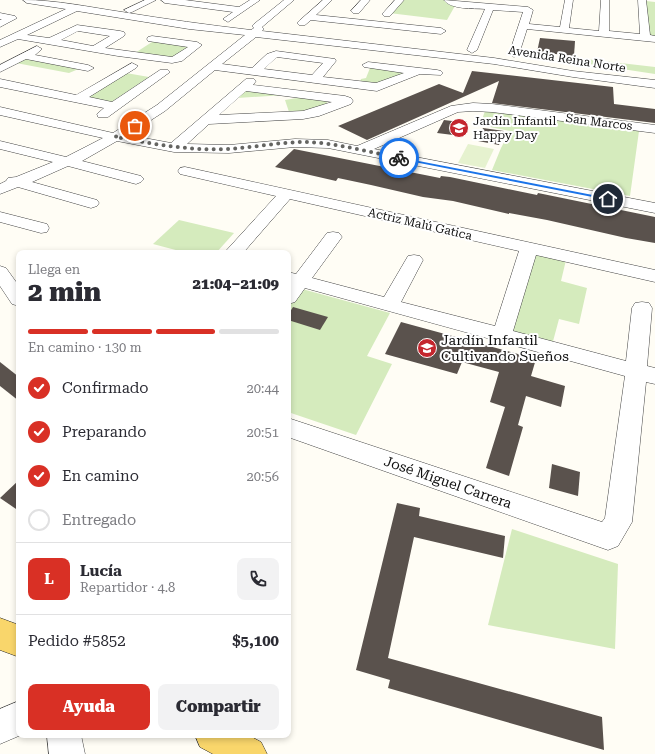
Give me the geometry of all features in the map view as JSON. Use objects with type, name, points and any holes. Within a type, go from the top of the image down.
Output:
[{"type":"main road","points":[[0,634],[16,640]]},
{"type":"main road","points":[[218,738],[249,754]]},
{"type":"street","points":[[27,0],[129,10],[257,29],[474,54],[514,54],[655,76]]},
{"type":"street","points":[[53,0],[189,26],[293,31],[474,54]]},
{"type":"street","points":[[129,10],[152,0]]},
{"type":"street","points":[[165,0],[240,10]]},
{"type":"street","points":[[222,23],[253,0]]},
{"type":"street","points":[[0,189],[67,162],[115,137],[148,117],[213,66],[290,0]]},
{"type":"street","points":[[293,31],[328,0]]},
{"type":"street","points":[[366,0],[352,10],[402,15]]},
{"type":"street","points":[[379,13],[400,0]]},
{"type":"street","points":[[514,54],[531,0]]},
{"type":"street","points":[[564,30],[568,0]]},
{"type":"street","points":[[604,34],[605,0]]},
{"type":"street","points":[[523,26],[650,38],[642,0]]},
{"type":"street","points":[[435,41],[449,17],[453,2],[528,10]]},
{"type":"street","points":[[0,44],[75,4]]},
{"type":"street","points":[[320,7],[334,8]]},
{"type":"street","points":[[474,54],[490,7]]},
{"type":"street","points":[[0,16],[12,18],[0,24]]},
{"type":"street","points":[[308,17],[441,31]]},
{"type":"street","points":[[54,40],[74,30],[83,28],[120,34],[99,47]]},
{"type":"street","points":[[16,36],[54,40],[99,47],[126,54],[172,60],[178,59],[197,45],[156,36],[126,54]]},
{"type":"street","points":[[5,66],[37,49]]},
{"type":"street","points":[[174,148],[228,100],[271,56],[276,54],[331,61],[318,76]]},
{"type":"street","name":"Avenida Reina Norte","points":[[474,54],[573,74],[655,84]]},
{"type":"street","points":[[24,56],[88,68]]},
{"type":"street","points":[[72,77],[101,60]]},
{"type":"street","points":[[352,84],[369,63],[437,73]]},
{"type":"street","points":[[5,66],[59,79],[45,92]]},
{"type":"street","points":[[213,66],[252,76],[297,94]]},
{"type":"street","points":[[78,99],[134,71],[161,74],[103,114]]},
{"type":"street","points":[[252,76],[318,76],[352,84],[381,86],[420,71]]},
{"type":"street","points":[[0,83],[114,106]]},
{"type":"street","points":[[228,100],[297,94],[360,102]]},
{"type":"street","points":[[204,120],[303,115],[314,113],[347,101]]},
{"type":"street","name":"San Marcos","points":[[359,150],[455,109],[466,107],[492,108],[655,129]]},
{"type":"street","points":[[0,111],[115,137],[174,148],[229,149],[306,142],[328,144],[655,208]]},
{"type":"street","points":[[0,145],[136,179]]},
{"type":"street","name":"Actriz Malú Gatica","points":[[185,171],[655,276]]},
{"type":"street","points":[[0,178],[91,203]]},
{"type":"street","points":[[236,250],[286,194]]},
{"type":"street","points":[[0,217],[41,228]]},
{"type":"street","points":[[333,237],[294,280],[646,374],[642,308]]},
{"type":"street","points":[[502,335],[529,248]]},
{"type":"street","points":[[389,306],[414,260]]},
{"type":"street","points":[[0,272],[16,296]]},
{"type":"street","name":"José Miguel Carrera","points":[[291,428],[608,537],[618,522],[646,374]]},
{"type":"street","points":[[0,727],[16,719]]},
{"type":"street","points":[[65,738],[68,754]]},
{"type":"green space","points":[[403,0],[447,0],[456,4],[447,20],[389,13]]},
{"type":"green space","points":[[646,1],[655,2],[655,37],[646,36]]},
{"type":"green space","points":[[156,41],[190,46],[172,58],[135,53]]},
{"type":"green space","points":[[28,57],[81,68],[69,73],[16,63]]},
{"type":"green space","points":[[577,58],[655,67],[655,74],[576,62]]},
{"type":"green space","points":[[373,67],[407,73],[380,84],[360,82],[361,79],[366,78],[370,68]]},
{"type":"green space","points":[[126,73],[149,77],[110,103],[85,99]]},
{"type":"green space","points":[[244,88],[285,95],[237,98]]},
{"type":"green space","points":[[303,97],[329,101],[316,108],[289,112],[285,100]]},
{"type":"green space","points":[[485,111],[639,131],[630,196],[492,170],[510,131],[480,125]]},
{"type":"green space","points":[[468,144],[494,149],[485,168],[458,163]]},
{"type":"green space","points":[[179,220],[234,233],[219,250],[176,250],[153,244]]},
{"type":"green space","points":[[535,253],[566,260],[561,281],[587,288],[579,324],[559,319],[552,345],[508,332]]},
{"type":"green space","points":[[302,289],[390,313],[367,356],[392,364],[356,435],[291,413],[291,304]]},
{"type":"green space","points":[[512,529],[618,564],[615,649],[488,625]]},
{"type":"building","points":[[540,38],[575,41],[574,56],[537,52]]},
{"type":"building","points":[[472,71],[613,87],[614,104],[655,109],[655,123],[492,103],[499,81],[367,140],[338,126],[439,84],[463,93]]},
{"type":"building","points":[[444,120],[460,122],[453,135],[437,133]]},
{"type":"building","points":[[483,128],[504,131],[499,145],[478,141]]},
{"type":"building","points":[[294,149],[440,178],[441,176],[450,177],[537,195],[538,193],[655,217],[655,243],[547,220],[509,214],[453,201],[423,197],[338,178],[336,181],[275,167]]},
{"type":"building","points":[[293,307],[328,317],[320,330],[291,321],[291,310]]},
{"type":"building","points":[[401,322],[536,359],[531,376],[565,386],[561,407],[526,396],[518,425],[523,427],[509,476],[486,468],[505,407],[490,402],[499,372],[462,362],[457,374],[385,354]]},
{"type":"building","points":[[0,362],[16,375],[16,399],[0,386]]},
{"type":"building","points":[[552,464],[580,472],[578,496],[549,488]]},
{"type":"building","points":[[16,483],[16,509],[0,498]]},
{"type":"building","points":[[397,503],[420,508],[419,516],[505,536],[503,558],[414,537],[388,658],[602,717],[604,750],[388,688],[390,680],[356,670]]},
{"type":"way so far","points":[[135,126],[115,137],[174,148],[188,149],[229,149],[306,142],[328,144],[399,158]]},
{"type":"place","name":"Jardín Infantil Happy Day","points":[[459,128]]},
{"type":"place","name":"Jardín Infantil Cultivando Sueños","points":[[427,348]]},
{"type":"route","points":[[399,158],[608,199]]}]
